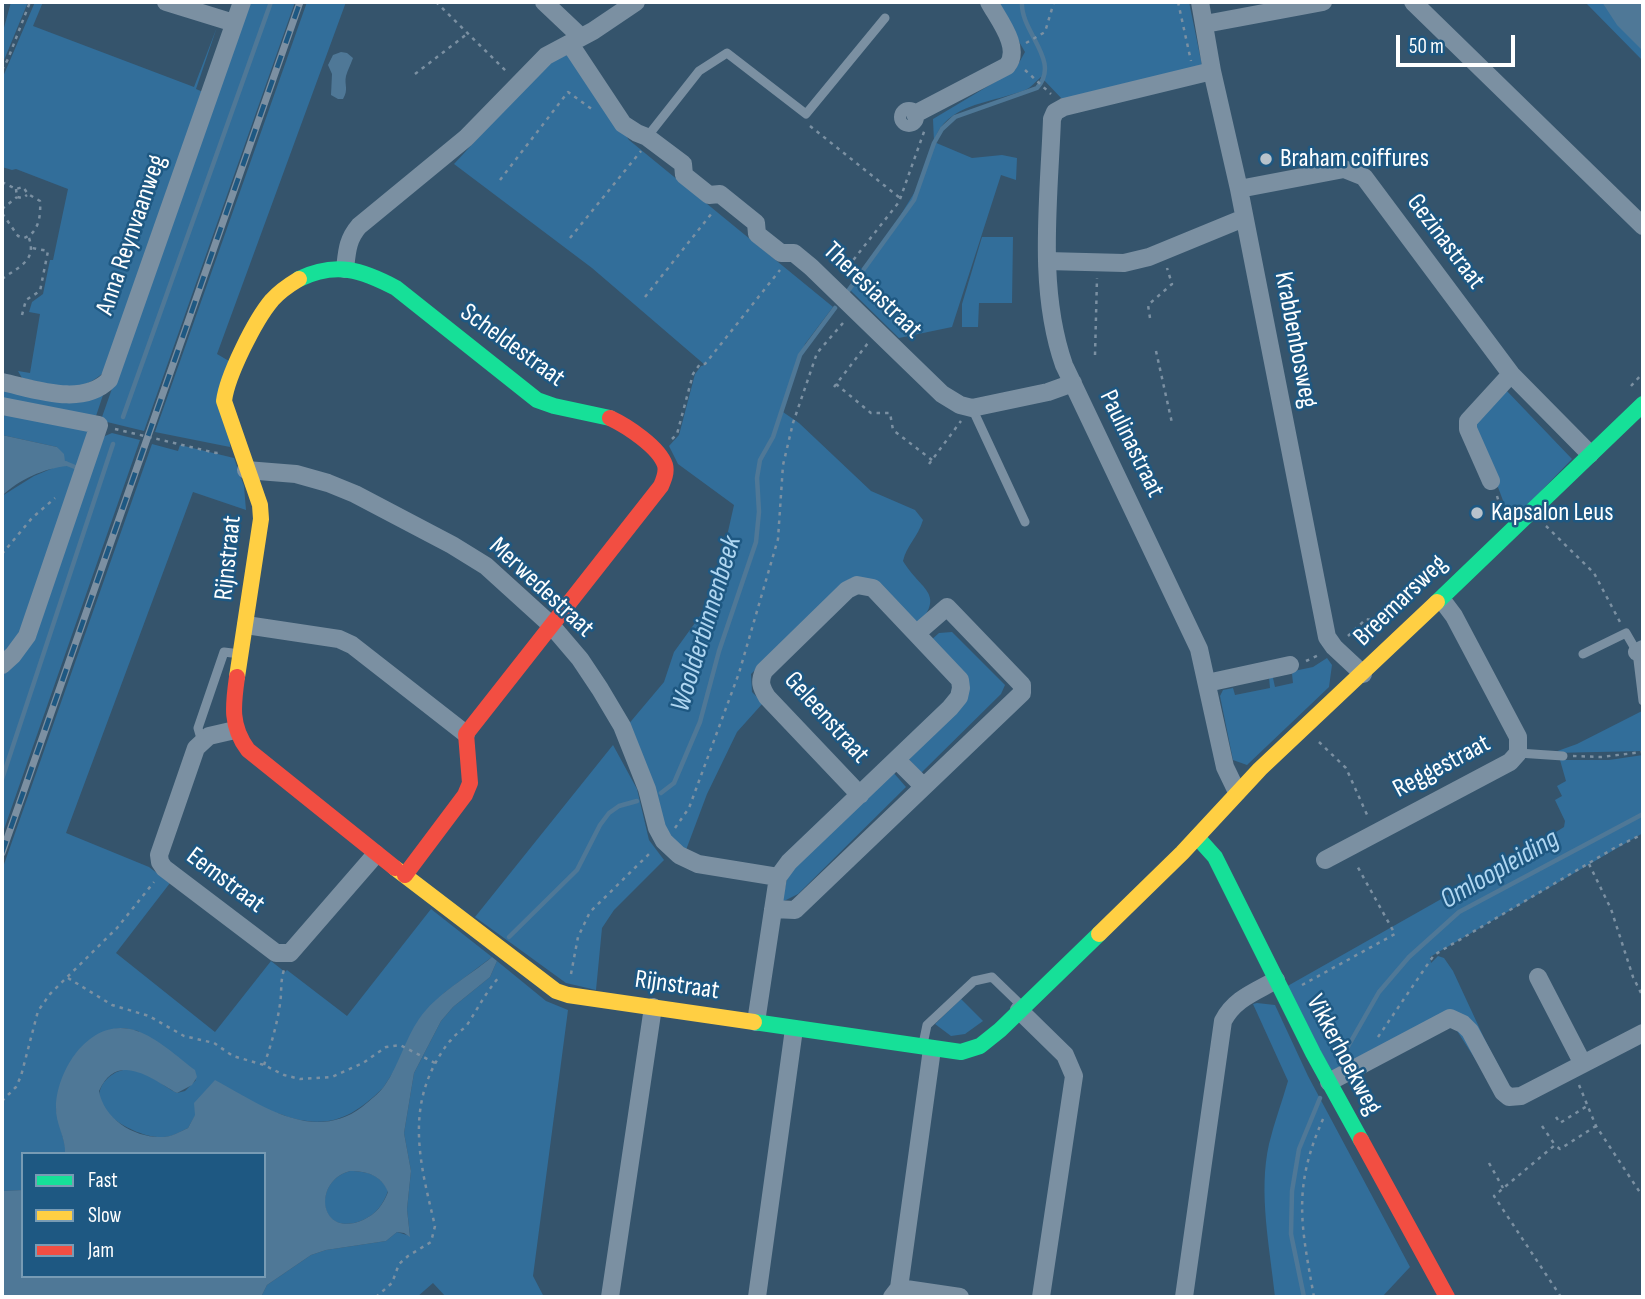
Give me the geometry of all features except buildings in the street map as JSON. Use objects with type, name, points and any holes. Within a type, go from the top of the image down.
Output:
[{"type":"street","points":[[166,2],[234,23]]},
{"type":"street","name":"Anna Reynvaanweg","points":[[2,382],[68,395],[101,388],[109,380],[242,2]]},
{"type":"street","name":"Theresiastraat","points":[[544,2],[575,41],[623,124],[645,142],[682,164],[684,175],[709,195],[720,194],[756,223],[757,234],[781,253],[793,253],[831,286],[942,394],[960,405],[972,408]]},
{"type":"street","points":[[345,270],[347,246],[359,226],[466,138],[546,56],[636,2]]},
{"type":"street","points":[[915,114],[1012,61],[1013,49],[989,2]]},
{"type":"street","name":"Krabbenbosweg","points":[[1200,2],[1327,637],[1363,674]]},
{"type":"street","points":[[1205,24],[1323,2]]},
{"type":"street","points":[[1413,2],[1643,226]]},
{"type":"street","points":[[1194,75],[1212,71]]},
{"type":"street","name":"Paulinastraat","points":[[1194,75],[1061,108],[1052,119],[1047,261],[1056,343],[1195,638],[1203,661],[1224,767],[1237,792]]},
{"type":"street","name":"Gezinastraat","points":[[1239,189],[1344,169],[1364,177],[1511,374],[1590,454]]},
{"type":"street","points":[[1047,261],[1124,263],[1162,251],[1244,218]]},
{"type":"street","name":"Scheldestraat","points":[[246,470],[224,401],[225,392],[252,334],[272,299],[286,286],[323,271],[345,270],[368,274],[396,288],[537,400],[557,409],[608,416],[659,455]]},
{"type":"street","points":[[1491,481],[1468,429],[1468,421],[1511,374]]},
{"type":"street","points":[[972,408],[1048,392],[1073,383]]},
{"type":"street","name":"Breemarsweg","points":[[1197,836],[1237,792],[1442,600],[1643,404]]},
{"type":"street","points":[[2,406],[99,425],[27,636],[2,665]]},
{"type":"street","points":[[405,875],[465,795],[470,783],[466,734],[661,485],[666,476],[665,465],[659,455]]},
{"type":"street","name":"Rijnstraat","points":[[246,470],[260,505],[261,519],[233,706],[235,730],[248,750],[376,854],[556,991],[568,995],[961,1052],[980,1046],[1021,1009],[1197,836]]},
{"type":"street","name":"Merwedestraat","points":[[246,470],[296,474],[355,494],[486,566],[551,625],[580,659],[622,726],[647,789],[657,828],[664,841]]},
{"type":"street","name":"Geleenstraat","points":[[778,877],[789,862],[860,795],[897,760],[959,696],[960,680],[917,633],[873,589],[857,585],[838,599],[764,671],[760,679],[767,697],[860,795]]},
{"type":"street","name":"Reggestraat","points":[[1325,860],[1510,762],[1518,753],[1518,737],[1454,616],[1442,600]]},
{"type":"street","points":[[773,909],[795,909],[1022,692],[1022,685],[947,607],[917,633]]},
{"type":"street","points":[[246,625],[339,639],[352,645],[466,734]]},
{"type":"street","points":[[1207,683],[1290,665]]},
{"type":"street","points":[[202,742],[209,736],[235,730]]},
{"type":"street","name":"Eemstraat","points":[[202,742],[196,748],[159,855],[160,862],[164,868],[276,953],[290,953]]},
{"type":"street","name":"Geleenstraat","points":[[897,760],[923,786]]},
{"type":"street","name":"Vikkerhoekweg","points":[[1197,836],[1215,858],[1333,1089],[1447,1297]]},
{"type":"street","points":[[664,841],[679,855],[698,864],[778,877],[756,1022]]},
{"type":"street","points":[[290,953],[376,854]]},
{"type":"street","points":[[1538,977],[1583,1064]]},
{"type":"street","points":[[1184,1297],[1223,1021],[1228,1010],[1237,1001],[1280,988]]},
{"type":"street","points":[[610,1297],[653,1007]]},
{"type":"street","points":[[1021,1009],[1065,1055],[1074,1076],[1041,1297]]},
{"type":"street","points":[[1333,1089],[1450,1018],[1470,1031],[1503,1093],[1509,1097],[1521,1096],[1643,1033]]},
{"type":"street","points":[[757,1297],[794,1029]]},
{"type":"street","points":[[927,1048],[896,1293],[960,1297]]},
{"type":"lane","points":[[645,142],[699,71],[727,53],[806,114],[886,18]]},
{"type":"lane","points":[[972,408],[1025,522]]},
{"type":"lane","points":[[1583,654],[1626,633],[1640,651],[1643,701]]},
{"type":"lane","points":[[202,742],[198,728],[224,652],[242,654]]},
{"type":"lane","points":[[1518,753],[1563,756]]},
{"type":"lane","points":[[927,1048],[927,1025],[974,981],[992,977],[1021,1009]]},
{"type":"path","points":[[2,70],[30,2]]},
{"type":"path","points":[[436,2],[518,82]]},
{"type":"path","points":[[1027,43],[1045,32],[1054,2]]},
{"type":"path","points":[[1178,2],[1194,75]]},
{"type":"path","points":[[415,74],[467,34]]},
{"type":"path","points":[[1030,74],[1045,89]]},
{"type":"path","points":[[500,180],[568,92],[600,116]]},
{"type":"path","points":[[831,286],[900,198],[934,104]]},
{"type":"path","points":[[806,114],[807,124],[900,198]]},
{"type":"path","points":[[570,238],[645,142]]},
{"type":"path","points":[[2,182],[16,189],[23,187],[27,194],[40,201],[40,220],[29,237],[32,248],[29,259],[2,279]]},
{"type":"path","points":[[16,189],[17,197]]},
{"type":"path","points":[[17,197],[23,198],[27,194]]},
{"type":"path","points":[[645,297],[712,213],[701,204],[709,195]]},
{"type":"path","points":[[17,197],[2,211],[18,236],[29,237]]},
{"type":"path","points":[[22,315],[26,300],[40,291],[48,251],[32,248]]},
{"type":"path","points":[[1150,318],[1149,305],[1172,284],[1162,251]]},
{"type":"path","points":[[659,455],[677,434],[693,373],[700,364],[705,364],[793,253]]},
{"type":"path","points":[[1095,355],[1097,262]]},
{"type":"path","points":[[568,995],[578,937],[590,912],[664,841],[689,808],[739,673],[778,539],[783,465],[793,423],[817,353],[856,310]]},
{"type":"path","points":[[870,340],[835,385],[870,414],[890,413],[892,432],[932,460]]},
{"type":"path","points":[[1156,351],[1172,423]]},
{"type":"path","points":[[929,464],[972,408]]},
{"type":"path","points":[[99,425],[216,453]]},
{"type":"path","points":[[1491,481],[1510,532]]},
{"type":"path","points":[[2,554],[32,518],[68,488],[79,486]]},
{"type":"path","points":[[1530,512],[1594,573],[1626,633]]},
{"type":"path","name":"Breemarsweg","points":[[1290,665],[1335,648],[1366,619],[1383,622]]},
{"type":"path","points":[[1304,728],[1346,768],[1375,833]]},
{"type":"path","points":[[1563,756],[1601,757],[1643,752]]},
{"type":"path","points":[[1377,1037],[1434,955],[1643,834]]},
{"type":"path","points":[[1280,988],[1395,934],[1348,848]]},
{"type":"path","points":[[1589,864],[1611,909],[1633,977],[1643,997]]},
{"type":"path","points":[[2,1101],[16,1087],[21,1076],[38,1011],[50,994],[117,928],[164,868]]},
{"type":"path","points":[[264,1065],[281,1000],[280,983],[290,953]]},
{"type":"path","points":[[376,1297],[391,1283],[399,1264],[408,1255],[431,1242],[435,1234],[419,1156],[418,1121],[422,1097],[435,1063],[452,1038],[464,1028],[488,991],[514,961]]},
{"type":"path","points":[[68,978],[112,1005],[149,1016],[184,1036],[214,1043],[233,1056],[300,1079],[332,1077],[363,1063],[386,1047],[400,1045],[435,1063]]},
{"type":"path","points":[[1567,1073],[1579,1086],[1596,1126],[1643,1196]]},
{"type":"path","points":[[1314,1297],[1302,1234],[1303,1190],[1311,1146],[1333,1089]]},
{"type":"path","points":[[1556,1117],[1560,1123],[1587,1106]]},
{"type":"path","points":[[1542,1126],[1560,1149],[1596,1126]]},
{"type":"path","points":[[1555,1146],[1494,1196],[1561,1297]]},
{"type":"path","points":[[1489,1163],[1503,1188]]},
{"type":"shaded area","points":[[11,2],[28,2],[2,65],[2,35]]},
{"type":"shaded area","points":[[35,2],[43,2],[33,26],[194,87],[217,27],[196,89],[203,92],[106,370],[86,384],[67,387],[22,378],[18,371],[30,373],[40,314],[29,312],[32,302],[43,294],[68,189],[16,169],[2,167],[2,79]]},
{"type":"shaded area","points":[[248,2],[295,2],[144,431],[103,421],[102,417]]},
{"type":"shaded area","points":[[307,2],[346,2],[217,354],[229,361],[230,447],[155,432]]},
{"type":"shaded area","points":[[996,2],[1189,2],[1202,65],[1064,101],[1041,77],[1025,90],[959,112],[948,119],[934,142],[933,119],[1015,70],[1025,52]]},
{"type":"shaded area","points":[[1585,2],[1643,2],[1643,61]]},
{"type":"shaded area","points":[[1602,2],[1643,2],[1643,51],[1617,25]]},
{"type":"shaded area","points":[[341,52],[353,58],[346,76],[345,96],[338,99],[331,95],[332,74],[328,65],[333,55]]},
{"type":"shaded area","points":[[567,55],[572,58],[629,140],[833,307],[805,344],[780,410],[799,423],[871,491],[915,510],[923,520],[903,561],[928,592],[930,607],[925,616],[916,627],[851,578],[751,674],[752,692],[763,703],[737,732],[707,794],[686,850],[677,845],[661,826],[627,726],[664,682],[674,652],[713,598],[734,505],[678,464],[669,446],[679,435],[695,374],[705,365],[592,268],[454,164],[551,60]]},
{"type":"shaded area","points":[[934,142],[972,158],[1002,155],[1017,158],[1016,180],[1001,175],[952,327],[899,338],[849,289],[889,234],[916,190]]},
{"type":"shaded area","points":[[982,237],[1013,237],[1012,303],[979,303],[978,327],[962,327],[962,304]]},
{"type":"shaded area","points":[[2,388],[105,389],[95,419],[2,400]]},
{"type":"shaded area","points":[[1505,389],[1572,459],[1511,522],[1474,423]]},
{"type":"shaded area","points":[[2,409],[83,425],[89,433],[26,627],[2,659],[2,496],[65,461],[57,447],[2,435]]},
{"type":"shaded area","points":[[112,433],[140,440],[2,835],[2,672],[18,659],[100,441]]},
{"type":"shaded area","points":[[2,435],[57,447],[64,454],[67,466],[32,476],[2,496]]},
{"type":"shaded area","points":[[152,444],[178,451],[180,445],[234,458],[244,486],[246,510],[193,492],[66,833],[149,867],[170,883],[116,953],[215,1032],[271,961],[347,1016],[431,909],[492,957],[444,993],[383,1088],[363,1106],[331,1120],[306,1121],[268,1112],[196,1114],[188,1128],[173,1135],[163,1137],[139,1133],[114,1119],[105,1109],[100,1099],[101,1088],[109,1077],[121,1070],[134,1070],[177,1093],[185,1091],[196,1080],[138,1031],[114,1029],[56,1109],[65,1152],[21,1152],[21,1190],[2,1191],[2,870]]},
{"type":"shaded area","points":[[952,632],[1005,685],[1001,694],[921,773],[907,757],[966,693],[930,641],[939,633]]},
{"type":"shaded area","points":[[1327,658],[1332,665],[1329,687],[1247,765],[1233,760],[1220,696],[1223,690],[1233,688],[1235,695],[1270,688],[1269,677],[1273,678],[1275,687],[1293,683],[1294,671],[1313,667]]},
{"type":"shaded area","points":[[1642,711],[1643,751],[1552,753],[1577,744]]},
{"type":"shaded area","points":[[613,745],[637,789],[649,840],[664,860],[614,910],[602,928],[596,990],[566,983],[475,917]]},
{"type":"shaded area","points":[[1643,755],[1643,833],[1430,957],[1431,963],[1438,956],[1444,958],[1453,971],[1516,1099],[1497,1093],[1452,1023],[1332,1071],[1284,988],[1564,827],[1565,821],[1555,800],[1562,796],[1557,786],[1566,781],[1560,760],[1609,760]]},
{"type":"shaded area","points":[[892,771],[906,787],[798,894],[782,902],[788,874]]},
{"type":"shaded area","points":[[492,957],[497,961],[490,977],[453,1007],[441,1021],[414,1073],[404,1133],[411,1171],[407,1209],[410,1237],[397,1232],[386,1241],[326,1250],[311,1255],[267,1285],[261,1297],[2,1297],[2,1191],[21,1190],[21,1278],[266,1278],[266,1152],[65,1152],[56,1113],[58,1092],[70,1062],[92,1038],[121,1028],[137,1031],[159,1043],[195,1070],[197,1077],[192,1085],[177,1093],[135,1071],[115,1072],[106,1079],[99,1091],[107,1110],[122,1125],[141,1134],[165,1137],[188,1128],[195,1115],[194,1103],[215,1080],[268,1109],[306,1121],[325,1122],[343,1117],[362,1107],[383,1088],[419,1019],[444,993]],"holes":[[[350,1171],[368,1173],[385,1186],[388,1192],[384,1201],[368,1218],[348,1224],[337,1222],[326,1206],[330,1186],[338,1177]]]},
{"type":"shaded area","points":[[497,961],[546,1001],[568,1010],[533,1276],[544,1297],[446,1297],[433,1283],[417,1297],[261,1297],[267,1285],[311,1255],[326,1250],[386,1241],[397,1232],[410,1236],[407,1209],[411,1171],[404,1133],[414,1073],[441,1021],[453,1007],[490,977]]},
{"type":"shaded area","points":[[961,999],[983,1021],[965,1034],[951,1036],[935,1024]]},
{"type":"shaded area","points":[[1253,1004],[1275,1005],[1308,1076],[1410,1267],[1382,1297],[1275,1297],[1266,1220],[1266,1163],[1288,1081]]},
{"type":"shaded area","points":[[350,1171],[373,1175],[382,1181],[388,1191],[372,1215],[348,1224],[337,1222],[329,1215],[325,1206],[330,1186],[338,1177]]},
{"type":"waterway","points":[[123,417],[271,2]]},
{"type":"waterway","name":"Woolderbinnenbeek","points":[[848,291],[914,200],[934,143],[942,129],[955,117],[1037,88],[1045,67],[1023,13],[1022,2]]},
{"type":"waterway","name":"Woolderbinnenbeek","points":[[661,793],[674,783],[700,722],[719,651],[756,542],[759,512],[757,478],[760,460],[773,437],[800,355],[835,308]]},
{"type":"waterway","points":[[2,779],[113,444]]},
{"type":"waterway","points":[[65,463],[80,469]]},
{"type":"waterway","name":"Woolderbinnenbeek","points":[[509,937],[577,870],[609,813],[619,806],[637,801]]},
{"type":"waterway","name":"Omloopleiding","points":[[1346,1050],[1379,992],[1409,957],[1459,912],[1643,814]]},
{"type":"waterway","name":"Omloopleiding","points":[[1304,1297],[1291,1234],[1292,1191],[1299,1149],[1320,1098]]},
{"type":"railway","points":[[2,853],[300,2]]},
{"type":"traffic: fast","points":[[299,279],[312,273],[337,269],[372,276],[396,288],[537,400],[610,418]]},
{"type":"traffic: fast","points":[[1437,602],[1643,404]]},
{"type":"traffic: fast","points":[[1197,837],[1215,857],[1313,1053],[1361,1140]]},
{"type":"traffic: fast","points":[[754,1022],[961,1052],[980,1046],[1000,1030],[1099,934]]},
{"type":"traffic: slow","points":[[237,677],[261,519],[260,505],[224,401],[236,363],[265,309],[285,288],[299,279]]},
{"type":"traffic: slow","points":[[1099,934],[1182,853],[1260,769],[1437,602]]},
{"type":"traffic: slow","points":[[395,868],[556,991],[754,1022]]},
{"type":"traffic: jam","points":[[405,875],[465,795],[470,783],[466,734],[661,486],[666,470],[662,458],[642,438],[610,418]]},
{"type":"traffic: jam","points":[[237,677],[234,706],[236,724],[248,750],[395,868]]},
{"type":"traffic: jam","points":[[1361,1140],[1447,1297]]},
{"type":"place","name":"Braham coiffures","points":[[1266,159]]},
{"type":"place","name":"Kapsalon Leus","points":[[1477,513]]}]
